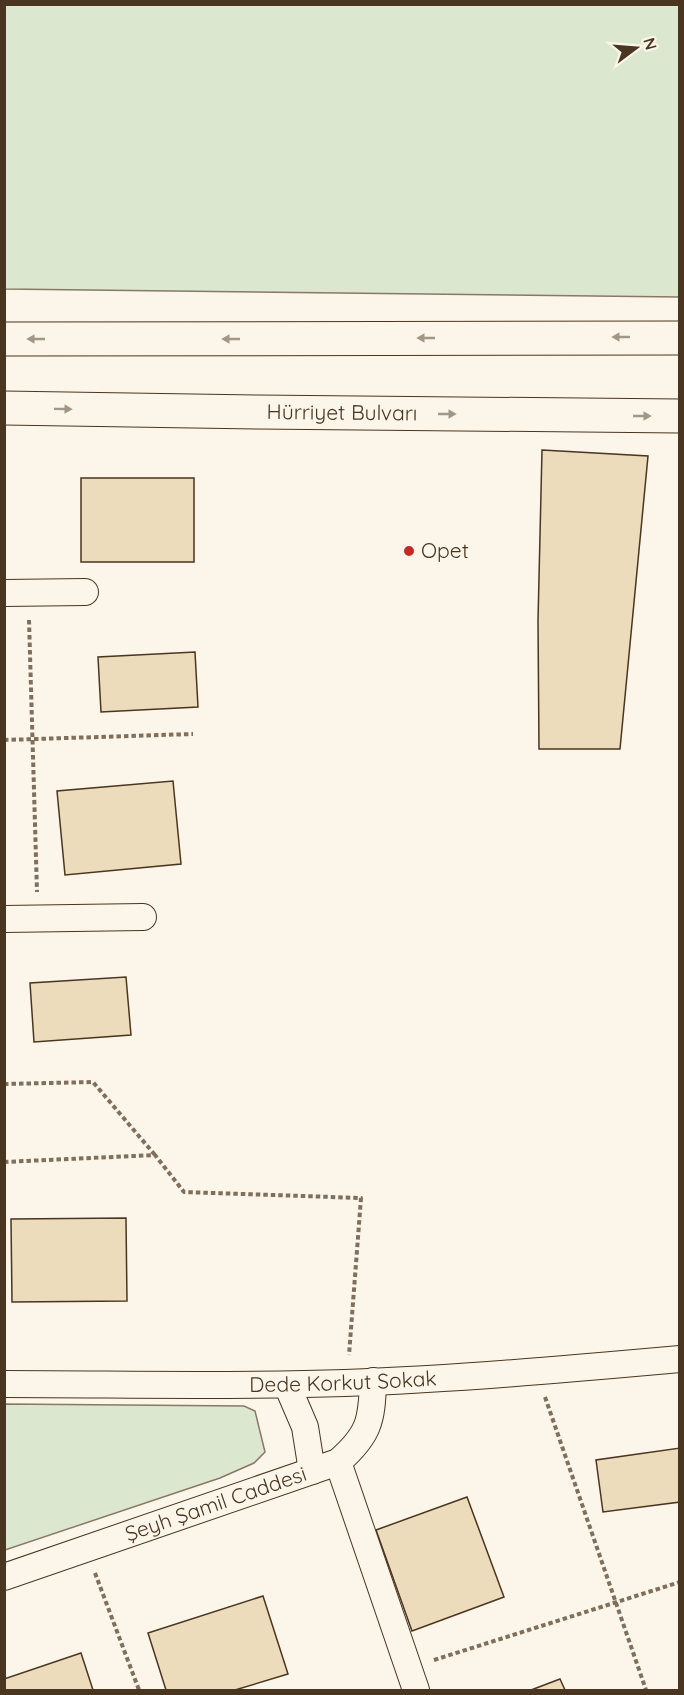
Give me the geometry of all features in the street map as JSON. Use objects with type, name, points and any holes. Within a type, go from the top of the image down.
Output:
[{"type":"main road","points":[[4,339],[680,338]]},
{"type":"main road","name":"Hürriyet Bulvarı","points":[[4,408],[268,413],[680,416]]},
{"type":"street","points":[[16,593],[85,592]]},
{"type":"street","points":[[4,919],[143,917]]},
{"type":"street","name":"Dede Korkut Sokak","points":[[4,1383],[287,1385],[346,1383],[680,1359]]},
{"type":"street","name":"Şeyh Şamil Caddesi","points":[[4,1577],[338,1462],[354,1448],[366,1432],[372,1408],[373,1381]]},
{"type":"street","points":[[287,1385],[304,1427],[312,1471]]},
{"type":"street","points":[[338,1462],[412,1679]]},
{"type":"path","points":[[16,593],[33,739],[38,918]]},
{"type":"path","points":[[4,740],[193,734]]},
{"type":"path","points":[[4,1084],[93,1082],[184,1192],[361,1198],[346,1383]]},
{"type":"path","points":[[4,1162],[155,1155]]},
{"type":"path","points":[[536,1371],[646,1690]]},
{"type":"path","points":[[86,1548],[139,1690]]},
{"type":"path","points":[[412,1679],[615,1601],[680,1582]]},
{"type":"green space","points":[[5,4],[679,5],[679,297],[5,289]]},
{"type":"green space","points":[[5,1404],[244,1406],[255,1411],[265,1452],[254,1463],[220,1478],[5,1550]]},
{"type":"building","points":[[542,450],[648,456],[620,749],[539,749],[538,621]]},
{"type":"building","points":[[81,478],[194,478],[194,562],[81,562]]},
{"type":"building","points":[[195,652],[198,707],[101,712],[98,657]]},
{"type":"building","points":[[173,781],[181,864],[65,875],[57,791]]},
{"type":"building","points":[[126,977],[131,1035],[34,1042],[30,983]]},
{"type":"building","points":[[126,1218],[127,1301],[12,1302],[11,1219]]},
{"type":"building","points":[[680,1448],[680,1502],[603,1512],[596,1460]]},
{"type":"building","points":[[467,1497],[504,1597],[412,1631],[376,1530]]},
{"type":"building","points":[[263,1596],[288,1674],[235,1690],[166,1690],[148,1633]]},
{"type":"building","points":[[81,1653],[93,1690],[4,1690],[4,1679]]},
{"type":"building","points":[[560,1679],[565,1690],[531,1690]]},
{"type":"place","name":"Opet","points":[[409,551]]}]
